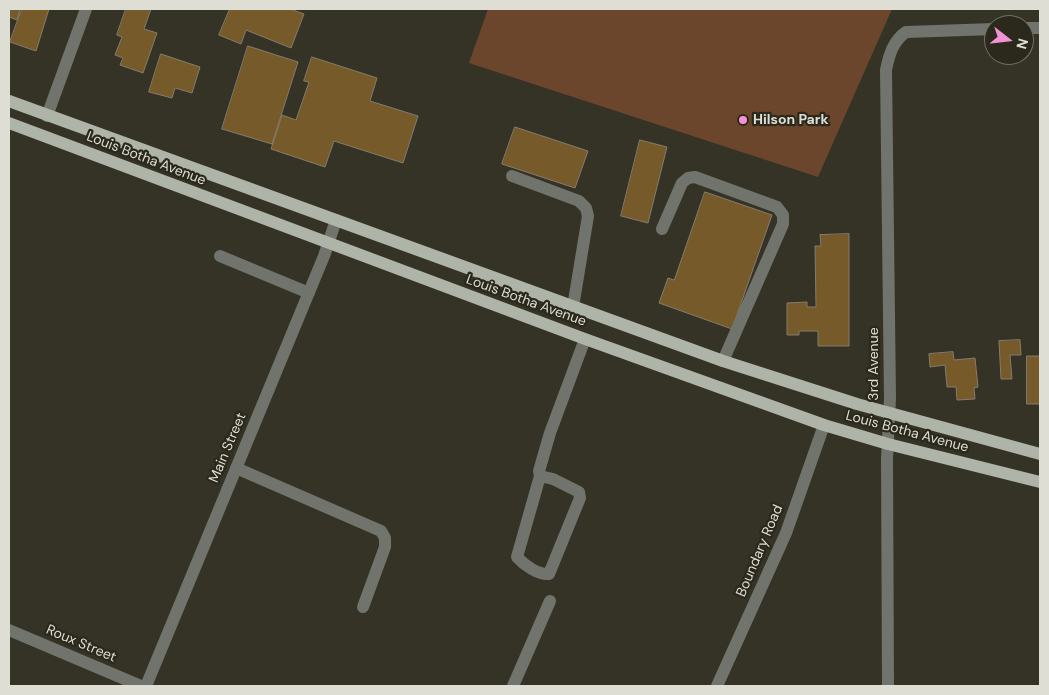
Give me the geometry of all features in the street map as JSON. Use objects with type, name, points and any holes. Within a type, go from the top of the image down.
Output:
[{"type":"main road","name":"Louis Botha Avenue","points":[[9,101],[723,361],[890,412],[1040,454]]},
{"type":"main road","name":"Louis Botha Avenue","points":[[9,123],[585,339],[824,425],[888,444],[1040,482]]},
{"type":"street","points":[[47,116],[86,9]]},
{"type":"street","name":"3rd Avenue","points":[[888,686],[888,444],[890,412],[886,70],[888,56],[901,35],[913,30],[984,29]]},
{"type":"street","points":[[512,176],[579,201],[586,208],[588,216],[573,307]]},
{"type":"street","points":[[662,229],[682,183],[688,178],[695,177],[777,207],[783,215],[783,224],[723,361]]},
{"type":"street","name":"Main Street","points":[[146,686],[309,293],[336,220]]},
{"type":"street","points":[[220,256],[309,293]]},
{"type":"street","points":[[540,476],[553,479],[580,492],[580,498],[548,574],[543,574],[517,558],[550,433],[585,339]]},
{"type":"street","name":"Boundary Road","points":[[717,686],[786,533],[824,425]]},
{"type":"street","points":[[236,468],[381,531],[385,538],[385,547],[363,607]]},
{"type":"street","points":[[514,686],[550,601]]},
{"type":"street","name":"Roux Street","points":[[9,630],[141,686]]},
{"type":"shaded area","name":"Hilson Park","points":[[488,9],[892,9],[818,177],[469,63]]},
{"type":"building","points":[[9,9],[20,9],[17,20],[9,17]]},
{"type":"building","points":[[22,9],[49,9],[36,51],[10,42]]},
{"type":"building","points":[[126,9],[151,9],[144,29],[157,33],[143,73],[120,65],[123,58],[115,55],[122,37],[117,35]]},
{"type":"building","points":[[230,9],[290,9],[304,14],[291,48],[246,30],[241,44],[219,35]]},
{"type":"building","points":[[248,46],[298,62],[272,144],[222,129]]},
{"type":"building","points":[[161,54],[200,67],[192,93],[175,88],[172,98],[149,92]]},
{"type":"building","points":[[312,57],[377,78],[370,101],[418,116],[403,163],[334,141],[325,167],[271,149],[282,115],[296,120],[309,82],[304,81]]},
{"type":"building","points":[[515,127],[588,151],[575,188],[502,164]]},
{"type":"building","points":[[640,140],[667,147],[648,223],[621,216]]},
{"type":"building","points":[[705,192],[772,215],[732,329],[659,303],[668,278],[674,280]]},
{"type":"building","points":[[849,234],[849,346],[818,346],[818,331],[799,331],[799,335],[787,335],[787,303],[807,302],[807,307],[816,307],[815,246],[821,246],[820,235]]},
{"type":"building","points":[[1020,340],[1021,355],[1010,355],[1012,379],[1001,379],[999,341]]},
{"type":"building","points":[[953,352],[954,360],[975,358],[978,387],[974,388],[975,399],[957,400],[956,387],[947,387],[945,365],[930,367],[929,354]]},
{"type":"building","points":[[1027,356],[1040,356],[1040,404],[1027,404]]},
{"type":"place","name":"Hilson Park","points":[[743,120]]}]
